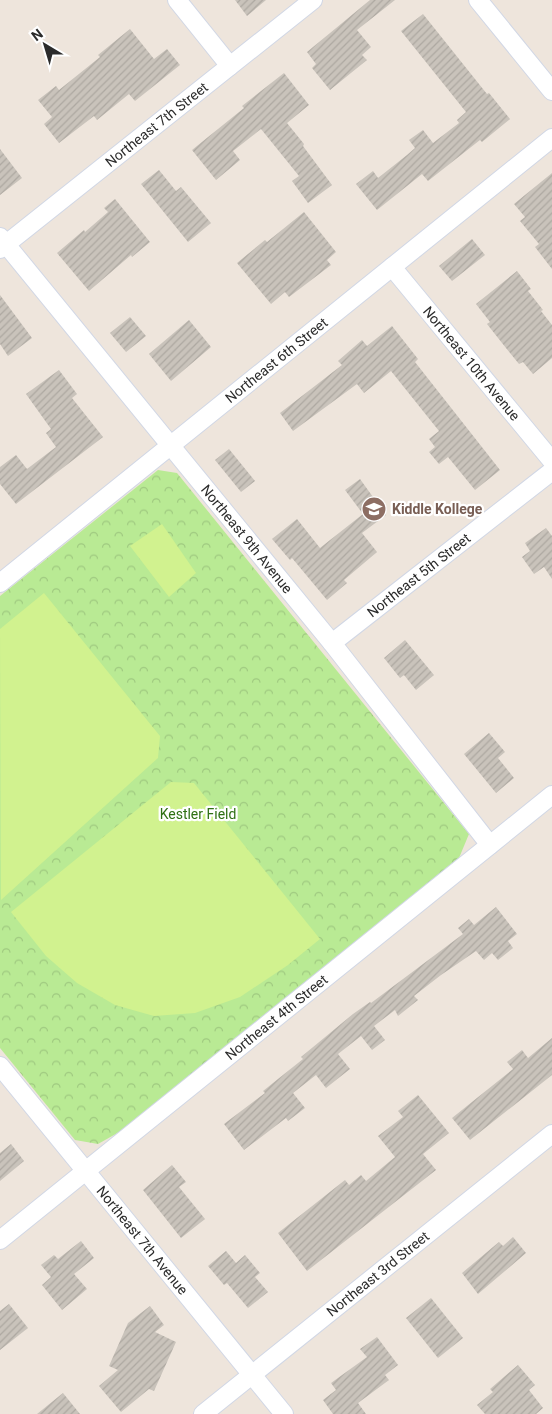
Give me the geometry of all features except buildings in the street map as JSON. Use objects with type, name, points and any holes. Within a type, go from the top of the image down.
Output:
[{"type":"street","points":[[177,0],[230,66]]},
{"type":"street","name":"Northeast 7th Street","points":[[2,243],[313,0]]},
{"type":"street","points":[[478,0],[552,91]]},
{"type":"street","name":"Northeast 6th Street","points":[[0,582],[552,138]]},
{"type":"street","name":"Northeast 9th Avenue","points":[[2,243],[172,445],[332,643],[490,845]]},
{"type":"street","name":"Northeast 10th Avenue","points":[[392,267],[552,461]]},
{"type":"street","name":"Northeast 5th Street","points":[[332,643],[552,471]]},
{"type":"street","name":"Northeast 4th Street","points":[[0,1240],[552,795]]},
{"type":"street","name":"Northeast 7th Avenue","points":[[0,1066],[284,1414]]},
{"type":"street","name":"Northeast 3rd Street","points":[[203,1414],[552,1134]]},
{"type":"green space","name":"Kestler Field","points":[[158,470],[177,473],[469,834],[459,858],[121,1131],[98,1144],[75,1140],[0,1048],[0,596]]},
{"type":"green space","points":[[162,524],[196,573],[169,597],[130,546]]},
{"type":"green space","points":[[44,593],[160,736],[158,758],[1,900],[0,629]]},
{"type":"green space","points":[[171,782],[194,783],[320,939],[288,965],[240,997],[195,1013],[154,1016],[115,1005],[77,983],[46,956],[11,912]]},
{"type":"place","name":"Kiddle Kollege","points":[[374,509]]}]
